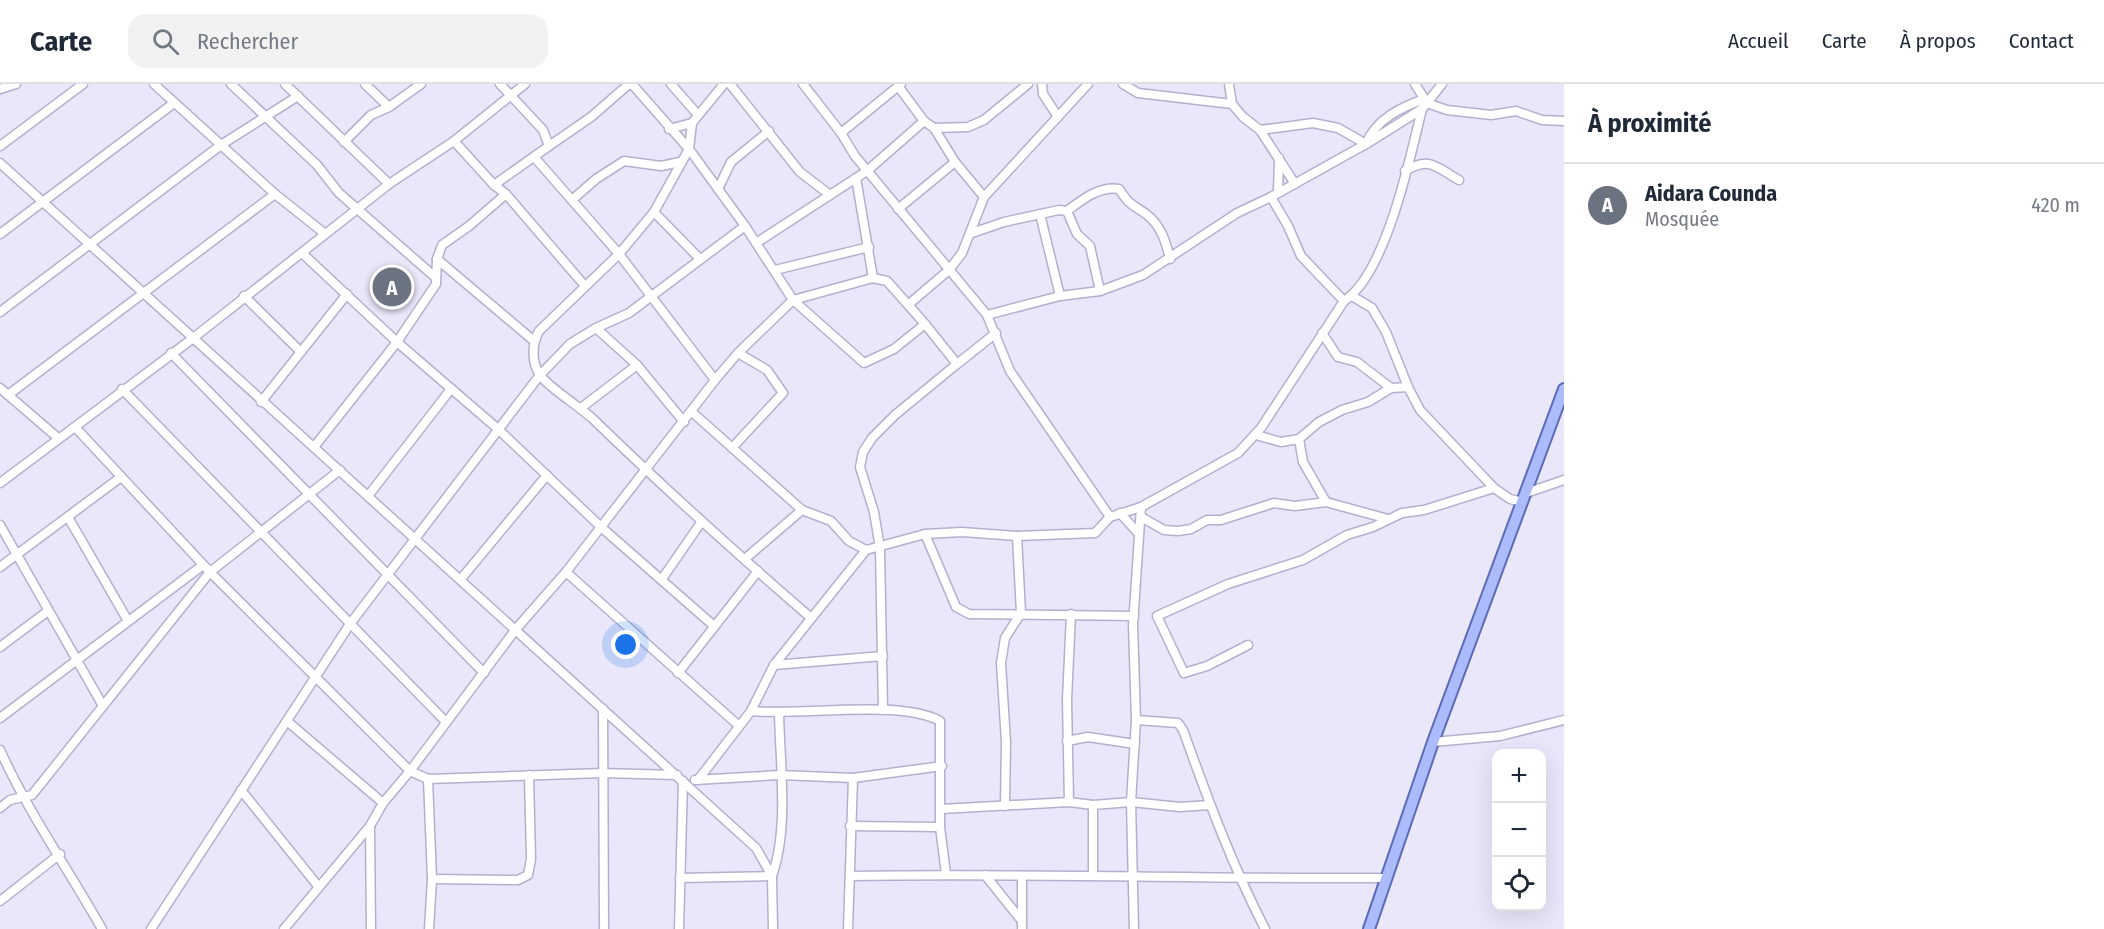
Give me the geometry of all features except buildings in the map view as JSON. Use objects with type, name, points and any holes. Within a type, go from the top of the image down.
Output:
[{"type":"main road","points":[[1369,929],[1434,742],[1564,388]]},
{"type":"street","points":[[0,89],[16,84]]},
{"type":"street","points":[[0,146],[83,84]]},
{"type":"street","points":[[154,84],[275,194],[324,233]]},
{"type":"street","points":[[231,84],[317,165],[339,193],[435,277]]},
{"type":"street","points":[[285,84],[389,184]]},
{"type":"street","points":[[365,84],[389,107]]},
{"type":"street","points":[[344,142],[371,115],[389,107],[420,84]]},
{"type":"street","points":[[500,84],[543,130],[549,146]]},
{"type":"street","points":[[2,477],[75,427],[122,389],[192,339],[244,296],[302,253],[324,233],[358,210],[389,184],[454,141],[525,84]]},
{"type":"street","points":[[494,185],[591,117],[630,84],[689,149],[745,226],[793,300],[864,363],[894,349],[925,324]]},
{"type":"street","points":[[671,84],[698,116]]},
{"type":"street","points":[[724,84],[692,123],[689,149],[654,212],[619,254],[539,331],[534,341],[534,357],[540,375],[581,408],[645,469],[810,617]]},
{"type":"street","points":[[730,84],[800,172],[830,195]]},
{"type":"street","points":[[803,84],[867,171],[987,315],[1010,371],[1110,517]]},
{"type":"street","points":[[880,84],[887,93]]},
{"type":"street","points":[[934,128],[968,127],[984,120],[1026,84]]},
{"type":"street","points":[[1042,84],[1043,94],[1058,117]]},
{"type":"street","points":[[909,304],[949,270],[963,253],[984,197],[1088,84]]},
{"type":"street","points":[[1123,84],[1138,93],[1232,104]]},
{"type":"street","points":[[1229,84],[1232,104],[1243,117],[1260,130],[1295,184]]},
{"type":"street","points":[[692,412],[802,510],[831,521],[849,541],[866,550],[925,534],[962,532],[1017,536],[1095,532],[1110,517],[1120,513],[1141,512],[1238,453],[1256,435],[1344,301],[1352,296],[1373,267],[1405,171],[1424,104],[1415,84]]},
{"type":"street","points":[[987,315],[1060,296],[1100,291],[1143,275],[1237,213],[1275,195],[1366,144],[1424,104],[1442,84]]},
{"type":"street","points":[[841,133],[887,93],[900,85],[924,121],[934,128],[955,162],[984,197]]},
{"type":"street","points":[[0,312],[221,145],[298,96]]},
{"type":"street","points":[[0,234],[174,103]]},
{"type":"street","points":[[1424,104],[1447,110],[1491,115],[1516,111],[1542,120],[1564,121]]},
{"type":"street","points":[[756,243],[867,171],[924,121]]},
{"type":"street","points":[[669,129],[692,123]]},
{"type":"street","points":[[1260,130],[1313,123],[1338,128],[1366,144]]},
{"type":"street","points":[[718,189],[731,162],[769,131]]},
{"type":"street","points":[[454,141],[494,185],[506,194],[585,286]]},
{"type":"street","points":[[1279,157],[1275,195],[1301,256],[1344,301]]},
{"type":"street","points":[[535,158],[619,254],[715,380]]},
{"type":"street","points":[[572,200],[596,179],[624,161],[661,166],[680,162]]},
{"type":"street","points":[[898,209],[955,162]]},
{"type":"street","points":[[1405,171],[1420,162],[1429,163],[1459,180]]},
{"type":"street","points":[[0,164],[261,402],[415,537],[756,848],[772,876]]},
{"type":"street","points":[[856,178],[873,278]]},
{"type":"street","points":[[972,233],[1040,214],[1067,211],[1088,195],[1110,188],[1119,189],[1130,207],[1146,214],[1164,235],[1170,259]]},
{"type":"street","points":[[8,395],[275,194]]},
{"type":"street","points":[[314,447],[398,342],[436,284],[437,259],[442,245],[469,226],[506,194]]},
{"type":"street","points":[[1067,211],[1077,234],[1090,246],[1100,291]]},
{"type":"street","points":[[654,212],[700,259]]},
{"type":"street","points":[[1040,214],[1060,296]]},
{"type":"street","points":[[152,929],[350,624],[540,375],[570,344],[596,328],[629,313],[745,226]]},
{"type":"street","points":[[775,270],[869,247]]},
{"type":"street","points":[[302,253],[398,342],[498,429],[601,527],[714,626]]},
{"type":"street","points":[[437,259],[534,341]]},
{"type":"street","points":[[285,929],[369,826],[383,803],[410,771],[516,629],[566,572],[715,380],[738,353],[793,300],[873,278],[887,281],[909,304],[957,364]]},
{"type":"street","points":[[261,402],[347,294]]},
{"type":"street","points":[[244,296],[301,352]]},
{"type":"street","points":[[1352,296],[1372,308],[1386,332],[1408,387],[1420,410],[1494,488],[1510,499],[1525,498],[1564,480]]},
{"type":"street","points":[[596,328],[637,365],[684,422]]},
{"type":"street","points":[[883,710],[880,548],[874,512],[860,467],[863,452],[872,438],[895,415],[996,333]]},
{"type":"street","points":[[1322,333],[1338,357],[1357,362],[1390,388]]},
{"type":"street","points":[[171,353],[387,577],[484,673]]},
{"type":"street","points":[[732,448],[783,393],[767,370],[738,353]]},
{"type":"street","points":[[581,408],[637,365]]},
{"type":"street","points":[[1256,435],[1281,442],[1299,438],[1319,422],[1342,410],[1368,402],[1390,388],[1408,387]]},
{"type":"street","points":[[0,388],[58,438]]},
{"type":"street","points":[[122,389],[446,722]]},
{"type":"street","points":[[368,496],[451,389]]},
{"type":"street","points":[[75,427],[203,565],[314,677],[410,771],[428,779],[602,773],[698,780],[780,775],[853,778],[942,766]]},
{"type":"street","points":[[1299,438],[1303,462],[1326,502]]},
{"type":"street","points":[[0,808],[21,797],[32,795],[210,572],[259,531],[340,470]]},
{"type":"street","points":[[461,579],[547,475]]},
{"type":"street","points":[[0,567],[121,477]]},
{"type":"street","points":[[1248,645],[1208,666],[1184,673],[1156,616],[1228,584],[1303,560],[1347,535],[1373,527],[1388,519],[1494,488]]},
{"type":"street","points":[[1141,512],[1164,530],[1178,531],[1191,529],[1207,520],[1221,520],[1274,503],[1295,506],[1326,502],[1388,519]]},
{"type":"street","points":[[746,558],[802,510]]},
{"type":"street","points":[[1134,929],[1131,802],[1137,720],[1134,616],[1141,512]]},
{"type":"street","points":[[1120,513],[1139,534]]},
{"type":"street","points":[[69,517],[128,621]]},
{"type":"street","points":[[662,579],[702,521]]},
{"type":"street","points":[[0,525],[15,555],[103,706]]},
{"type":"street","points":[[925,534],[956,607],[969,614],[1134,616]]},
{"type":"street","points":[[1005,806],[1006,742],[1001,663],[1005,638],[1021,613],[1017,536]]},
{"type":"street","points":[[698,780],[751,711],[774,664],[866,550]]},
{"type":"street","points":[[0,718],[203,565]]},
{"type":"street","points":[[678,672],[758,571]]},
{"type":"street","points":[[566,572],[738,725]]},
{"type":"street","points":[[0,647],[48,611]]},
{"type":"street","points":[[1069,802],[1066,741],[1071,614]]},
{"type":"street","points":[[774,664],[883,656]]},
{"type":"street","points":[[603,709],[604,929]]},
{"type":"street","points":[[751,711],[779,713],[912,711],[940,721],[942,766],[940,827],[946,874]]},
{"type":"street","points":[[773,929],[772,876],[779,857],[780,836],[779,713]]},
{"type":"street","points":[[1137,720],[1178,723],[1183,729],[1210,805],[1231,850],[1239,879],[1265,929]]},
{"type":"street","points":[[1434,742],[1500,736],[1564,720]]},
{"type":"street","points":[[287,721],[383,803]]},
{"type":"street","points":[[1066,741],[1088,737],[1135,744]]},
{"type":"street","points":[[0,750],[21,797],[60,854],[102,929]]},
{"type":"street","points":[[432,879],[518,880],[528,875],[531,858],[529,775]]},
{"type":"street","points":[[679,929],[680,778]]},
{"type":"street","points":[[848,929],[853,778]]},
{"type":"street","points":[[428,779],[432,879],[429,929]]},
{"type":"street","points":[[241,790],[318,886]]},
{"type":"street","points":[[940,809],[1069,802],[1093,805],[1131,802],[1180,807],[1210,805]]},
{"type":"street","points":[[1093,805],[1093,874]]},
{"type":"street","points":[[369,826],[370,929]]},
{"type":"street","points":[[850,826],[940,827]]},
{"type":"street","points":[[0,901],[60,854]]},
{"type":"street","points":[[850,876],[1093,874],[1239,879],[1387,878]]},
{"type":"street","points":[[985,875],[1022,925]]},
{"type":"street","points":[[680,878],[772,876]]},
{"type":"street","points":[[1022,876],[1022,925]]},
{"type":"place","name":"Aidara Counda","points":[[392,287]]}]
